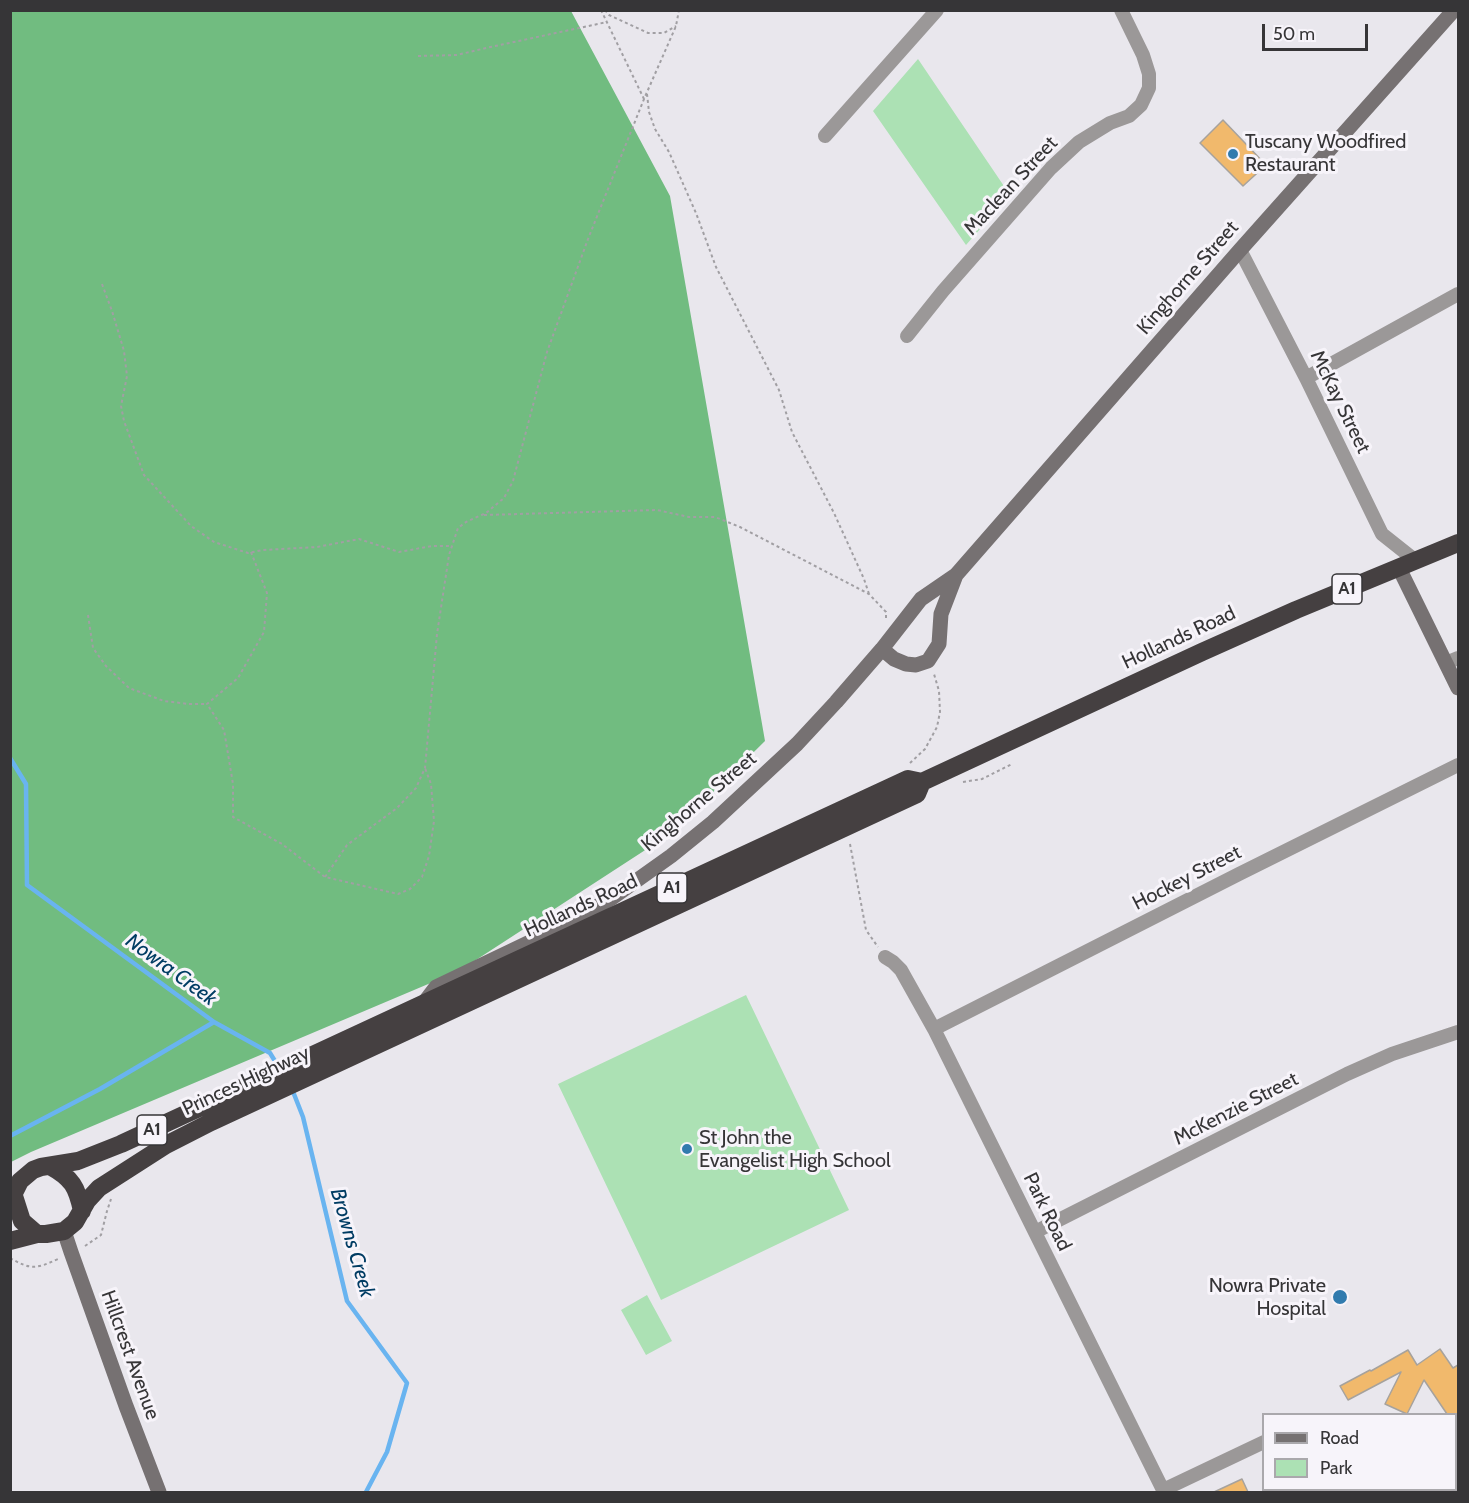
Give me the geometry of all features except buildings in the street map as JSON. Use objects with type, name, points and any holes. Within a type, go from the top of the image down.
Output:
[{"type":"highway","name":"Hollands Road","points":[[423,1004],[908,779],[922,782],[1296,610],[1458,543]]},
{"type":"highway","name":"Hollands Road","points":[[445,1013],[917,794],[922,782]]},
{"type":"highway","name":"Princes Highway","points":[[327,1058],[423,1004]]},
{"type":"highway","name":"Princes Highway","points":[[50,1166],[78,1161],[98,1154],[255,1091],[327,1058],[445,1013]]},
{"type":"highway","name":"Princes Highway","points":[[82,1211],[99,1188],[157,1151],[211,1122],[255,1091]]},
{"type":"highway","name":"A1","points":[[37,1234],[22,1221],[12,1199],[20,1181],[26,1175],[33,1170],[50,1166]]},
{"type":"highway","points":[[50,1166],[63,1173],[73,1183],[82,1211]]},
{"type":"highway","name":"A1","points":[[64,1231],[75,1222],[82,1211]]},
{"type":"highway","points":[[10,1241],[37,1234],[64,1231]]},
{"type":"main road","name":"Kinghorne Street","points":[[423,1004],[436,987],[555,930],[612,898],[671,856],[713,822],[797,744],[882,649],[921,599],[956,575],[1240,250],[1454,10]]},
{"type":"main road","name":"McKay Street","points":[[1407,565],[1452,661],[1458,688]]},
{"type":"main road","name":"Kinghorne Street","points":[[928,661],[939,644],[941,614],[956,575]]},
{"type":"main road","points":[[882,649],[894,659],[906,664],[916,665],[928,661]]},
{"type":"main road","name":"Hillcrest Avenue","points":[[64,1231],[159,1492]]},
{"type":"street","points":[[825,136],[938,10]]},
{"type":"street","name":"Maclean Street","points":[[907,336],[943,291],[1051,168],[1079,142],[1110,123],[1129,116],[1141,105],[1149,88],[1149,74],[1143,55],[1121,10]]},
{"type":"street","name":"McKay Street","points":[[1240,250],[1382,534],[1407,565]]},
{"type":"street","points":[[1306,378],[1458,294]]},
{"type":"street","name":"Hockey Street","points":[[934,1029],[1458,765]]},
{"type":"street","name":"Park Road","points":[[885,957],[901,970],[934,1029],[1164,1491]]},
{"type":"street","name":"McKenzie Street","points":[[1035,1232],[1347,1074],[1392,1054],[1458,1032]]},
{"type":"street","points":[[1164,1491],[1262,1442]]},
{"type":"path","points":[[603,10],[644,99]]},
{"type":"path","points":[[603,10],[648,33],[664,33],[676,26]]},
{"type":"path","points":[[325,877],[347,845],[398,807],[416,788],[425,768],[437,634],[449,555],[458,528],[486,513],[504,498],[513,481],[547,352],[588,239],[676,26],[679,10]]},
{"type":"path","points":[[418,56],[457,55],[607,22]]},
{"type":"path","points":[[647,93],[649,112],[655,129],[678,172],[716,267],[779,390],[792,432],[834,513],[869,594]]},
{"type":"path","points":[[102,284],[124,351],[127,376],[121,406],[124,421],[144,475],[191,526],[214,542],[248,553],[317,547],[359,539],[399,552],[432,546],[452,546]]},
{"type":"path","points":[[482,515],[657,510],[689,517],[715,517],[740,527],[869,594],[886,612],[886,621]]},
{"type":"path","points":[[88,615],[93,648],[106,666],[129,688],[164,701],[207,704],[238,678],[264,632],[267,593],[251,552]]},
{"type":"path","points":[[906,766],[925,749],[937,727],[940,712],[939,691],[928,661]]},
{"type":"path","points":[[207,704],[224,730],[232,784],[233,817],[282,844],[325,877],[398,894],[410,889],[422,877],[429,856],[434,821],[431,784],[425,768]]},
{"type":"path","points":[[849,839],[866,930],[885,957]]},
{"type":"path","points":[[10,1258],[31,1268],[87,1245],[101,1235],[112,1197]]},
{"type":"green space","points":[[11,11],[571,11],[670,196],[765,741],[673,832],[459,971],[11,1162]]},
{"type":"green space","points":[[918,59],[1010,195],[966,245],[873,111]]},
{"type":"green space","points":[[746,995],[849,1210],[661,1300],[558,1084]]},
{"type":"green space","points":[[647,1295],[672,1341],[646,1355],[621,1310]]},
{"type":"waterway","name":"Nowra Creek","points":[[10,758],[26,784],[27,885],[214,1022],[100,1089],[10,1136]]},
{"type":"waterway","name":"Browns Creek","points":[[214,1022],[270,1053],[278,1066]]},
{"type":"waterway","name":"Browns Creek","points":[[292,1089],[303,1117],[347,1301],[407,1383],[387,1452],[366,1492]]},
{"type":"place","name":"Tuscany Woodfired Restaurant","points":[[1233,154]]},
{"type":"place","name":"St John the Evangelist High School","points":[[687,1149]]},
{"type":"place","name":"Nowra Private Hospital","points":[[1340,1297]]}]
